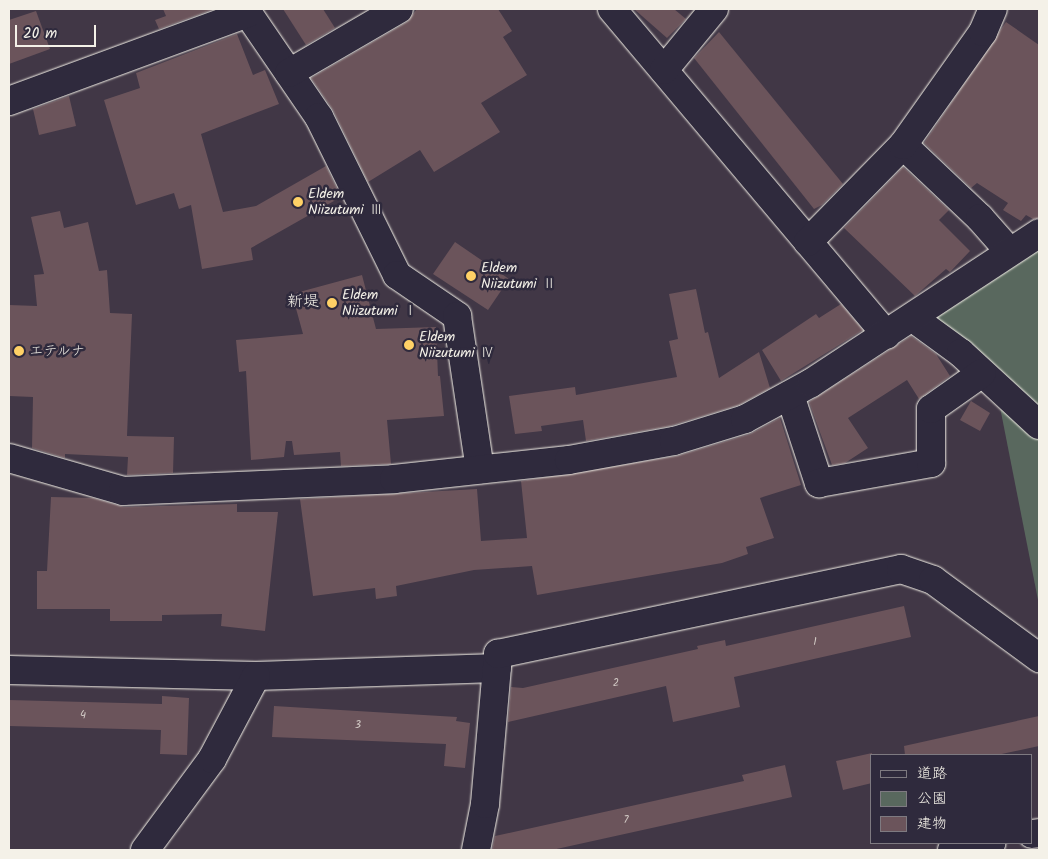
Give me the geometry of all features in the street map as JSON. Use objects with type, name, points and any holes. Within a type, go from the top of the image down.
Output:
[{"type":"street","points":[[289,73],[399,9]]},
{"type":"street","points":[[612,9],[887,335]]},
{"type":"street","points":[[664,70],[714,9]]},
{"type":"street","points":[[808,242],[903,145],[983,32],[993,9]]},
{"type":"street","points":[[9,101],[247,11],[319,117],[397,275],[457,316],[480,469]]},
{"type":"street","points":[[903,145],[980,218],[1010,252]]},
{"type":"street","points":[[9,458],[123,491],[394,479],[569,460],[674,441],[745,419],[790,394],[887,335],[1039,233]]},
{"type":"street","points":[[912,318],[982,373],[1039,425]]},
{"type":"street","points":[[790,394],[819,483],[931,463],[931,409],[982,373]]},
{"type":"street","points":[[476,850],[485,804],[498,654],[901,569],[933,580],[1039,658]]},
{"type":"street","points":[[9,670],[256,676],[497,668]]},
{"type":"street","points":[[145,850],[212,759],[256,676]]},
{"type":"street","points":[[952,850],[985,844]]},
{"type":"green space","points":[[1039,238],[1039,411],[926,314]]},
{"type":"green space","points":[[998,397],[1039,434],[1039,605]]},
{"type":"building","points":[[163,9],[214,9],[159,29],[155,20],[166,16]]},
{"type":"building","points":[[283,9],[323,9],[335,28],[306,45]]},
{"type":"building","points":[[417,9],[498,9],[512,31],[503,37],[527,75],[481,103],[500,132],[434,172],[420,150],[368,182],[333,110],[311,78],[407,22]]},
{"type":"building","points":[[634,9],[674,9],[686,19],[667,38]]},
{"type":"building","points":[[36,11],[50,49],[9,64],[9,20]]},
{"type":"building","points":[[1006,22],[1039,45],[1039,218],[1033,219],[1026,215],[1021,221],[1003,210],[1008,203],[977,183],[971,188],[924,143]]},
{"type":"building","points":[[719,32],[843,184],[822,205],[814,209],[694,58]]},
{"type":"building","points":[[237,34],[253,75],[265,70],[279,104],[201,134],[223,212],[256,206],[326,166],[341,197],[251,248],[253,260],[202,269],[191,205],[179,209],[174,193],[136,205],[104,100],[140,88],[136,73]]},
{"type":"building","points":[[69,96],[76,126],[39,135],[33,109]]},
{"type":"building","points":[[903,167],[949,210],[939,220],[970,251],[950,272],[946,269],[915,296],[844,228]]},
{"type":"building","points":[[60,211],[64,228],[88,222],[99,271],[107,270],[110,313],[132,314],[127,436],[174,437],[173,473],[127,475],[128,457],[65,454],[65,458],[32,448],[33,397],[9,396],[9,305],[37,306],[34,275],[44,274],[31,217]]},
{"type":"building","name":"Eldem Niizutumi Ⅱ","points":[[455,242],[509,279],[488,310],[433,274]]},
{"type":"building","points":[[362,275],[376,329],[436,327],[438,376],[440,376],[444,416],[387,420],[391,464],[341,466],[340,452],[294,455],[292,441],[286,441],[284,457],[251,460],[246,371],[239,372],[236,340],[303,334],[292,294]]},
{"type":"building","points":[[696,289],[705,333],[708,332],[719,378],[759,352],[770,388],[739,405],[670,426],[586,441],[583,420],[541,426],[542,431],[515,434],[509,396],[575,387],[576,395],[677,377],[669,341],[678,339],[669,294]]},
{"type":"building","points":[[841,304],[863,330],[781,381],[762,350],[816,314],[819,318]]},
{"type":"building","points":[[911,336],[936,354],[950,376],[919,399],[907,380],[848,418],[868,448],[845,463],[832,465],[809,402]]},
{"type":"building","points":[[971,401],[990,413],[980,431],[960,420]]},
{"type":"building","points":[[780,418],[801,485],[760,498],[774,538],[746,547],[748,554],[722,563],[537,595],[532,566],[474,570],[396,586],[397,596],[376,599],[375,588],[313,596],[300,499],[477,489],[481,541],[527,538],[521,481],[677,456],[750,434]]},
{"type":"building","points":[[51,497],[93,498],[124,507],[237,504],[237,512],[278,512],[265,631],[221,626],[222,614],[162,615],[162,621],[110,621],[110,609],[37,609],[37,571],[47,571]]},
{"type":"building","points":[[904,606],[911,637],[734,677],[740,707],[673,722],[666,686],[508,722],[511,687],[523,688],[698,649],[697,646],[725,640],[726,646]]},
{"type":"building","points":[[162,696],[189,698],[187,755],[160,754],[161,730],[9,726],[9,700],[162,704]]},
{"type":"building","points":[[274,706],[457,717],[456,721],[470,723],[465,768],[444,766],[446,744],[272,737]]},
{"type":"building","points":[[1039,716],[1039,746],[1002,754],[905,754],[904,746]]},
{"type":"building","points":[[872,753],[870,754],[870,783],[843,790],[836,761]]},
{"type":"building","points":[[785,765],[792,797],[552,850],[492,850],[495,836],[744,781],[742,775]]},
{"type":"place","name":"Eldem Niizutumi Ⅲ","points":[[298,202]]},
{"type":"place","name":"Eldem Niizutumi Ⅱ","points":[[471,276]]},
{"type":"place","name":"Eldem Niizutumi Ⅰ","points":[[332,303]]},
{"type":"place","name":"Eldem Niizutumi Ⅳ","points":[[409,345]]},
{"type":"place","name":"エテルナ","points":[[19,351]]},
{"type":"district","name":"新堤","points":[[303,302]]}]
